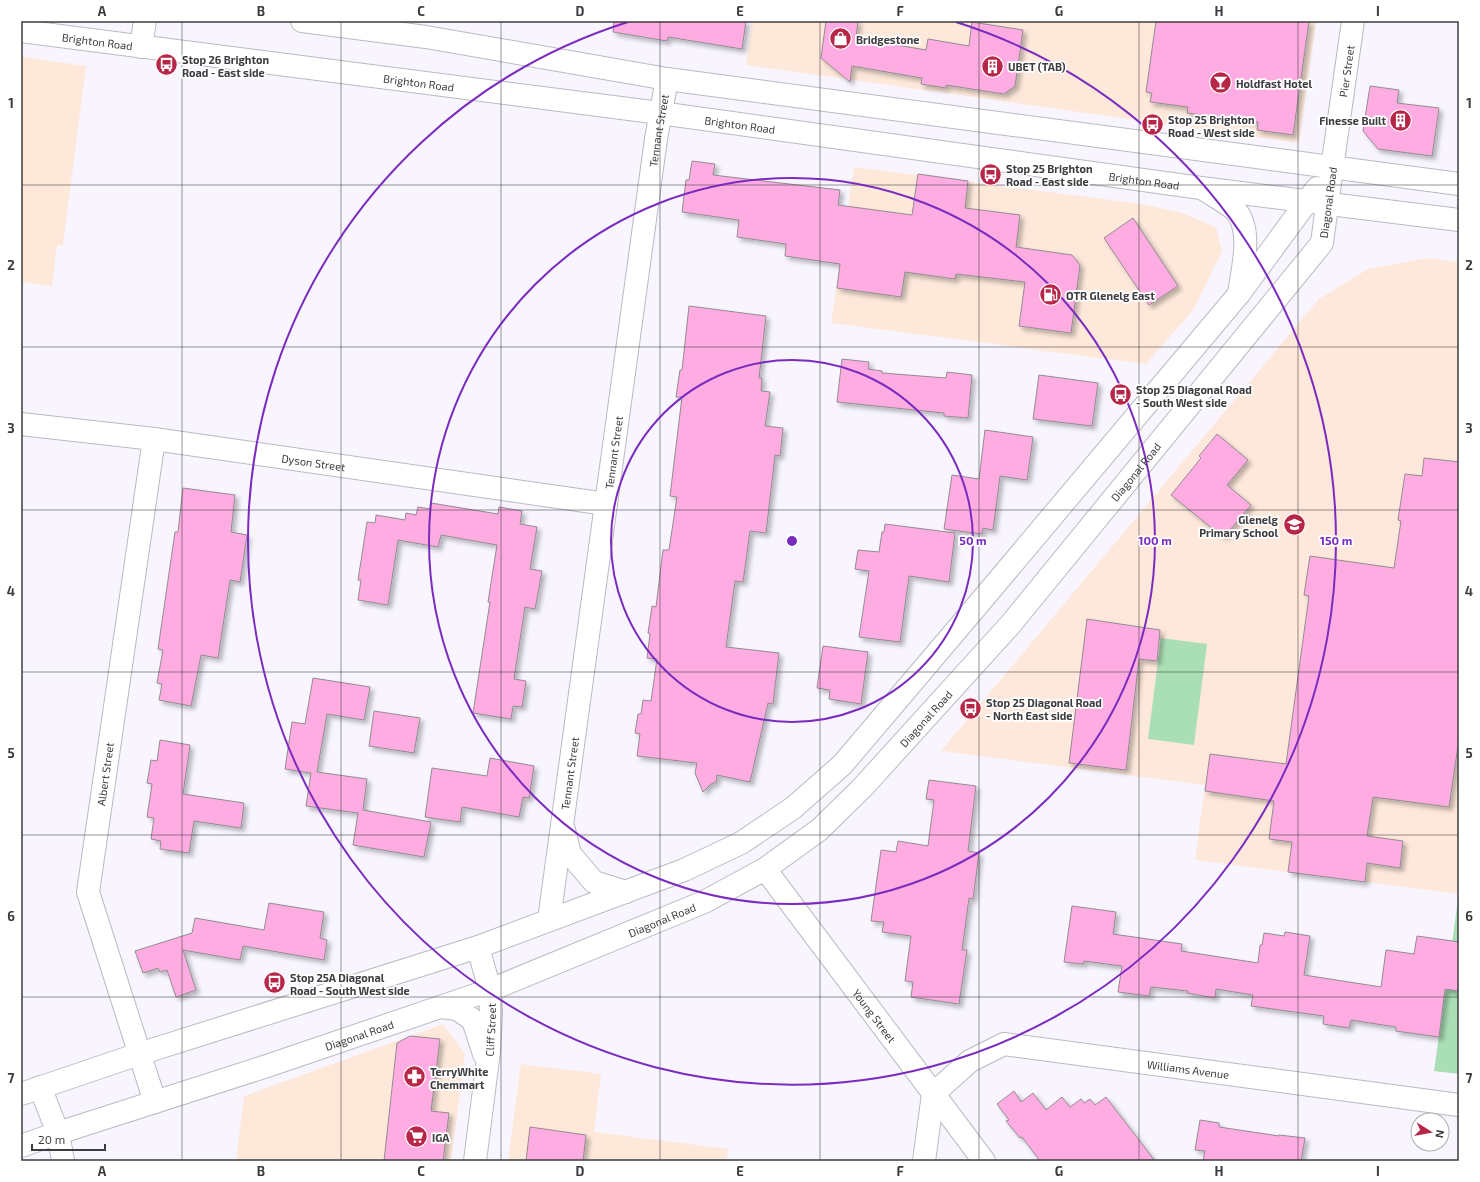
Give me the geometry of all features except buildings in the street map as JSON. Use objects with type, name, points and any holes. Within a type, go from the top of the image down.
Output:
[{"type":"main road","points":[[141,47],[145,21]]},
{"type":"main road","points":[[302,21],[426,37],[667,79],[1459,184]]},
{"type":"main road","name":"Pier Street","points":[[1332,168],[1353,21]]},
{"type":"main road","name":"Brighton Road","points":[[21,31],[660,113],[1201,188],[1459,220]]},
{"type":"main road","name":"Tennant Street","points":[[549,920],[660,113],[667,79]]},
{"type":"main road","name":"Diagonal Road","points":[[30,1091],[139,1054],[478,947],[684,870],[742,843],[793,808],[842,765],[1318,202],[1332,168]]},
{"type":"main road","points":[[1201,188],[1235,210],[1241,219],[1246,242],[1239,294]]},
{"type":"main road","name":"Diagonal Road","points":[[21,1146],[490,990],[704,902],[766,869],[819,830],[862,788],[1010,625],[1322,244],[1318,202]]},
{"type":"main road","name":"Dyson Street","points":[[21,424],[154,438],[606,504]]},
{"type":"main road","name":"Albert Street","points":[[154,438],[88,892],[155,1102]]},
{"type":"main road","name":"Tennant Street","points":[[562,825],[570,854],[594,882],[626,892]]},
{"type":"main road","name":"Young Street","points":[[766,869],[984,1161]]},
{"type":"main road","name":"Cliff Street","points":[[475,1161],[488,1064],[491,1014],[490,990],[478,947]]},
{"type":"main road","points":[[440,1007],[457,1009],[473,1020],[488,1064]]},
{"type":"main road","name":"Williams Avenue","points":[[933,1094],[970,1061],[1004,1044],[1459,1105]]},
{"type":"main road","points":[[30,1091],[58,1133],[63,1161]]},
{"type":"main road","points":[[924,1161],[933,1094]]},
{"type":"shaded area","points":[[752,21],[1316,21],[1299,143],[746,65]]},
{"type":"shaded area","points":[[21,57],[86,66],[63,245],[57,245],[52,286],[21,282]]},
{"type":"shaded area","points":[[854,167],[1142,204],[1182,213],[1216,227],[1222,251],[1194,309],[1146,364],[831,323]]},
{"type":"shaded area","name":"Glenelg Primary School","points":[[1427,258],[1459,262],[1459,894],[1195,860],[1205,785],[941,751],[1319,299],[1368,269]]},
{"type":"shaded area","points":[[443,1024],[465,1054],[451,1161],[236,1161],[244,1096]]},
{"type":"shaded area","points":[[521,1064],[601,1074],[594,1132],[728,1149],[727,1161],[508,1161]]},
{"type":"green space","points":[[1161,638],[1207,644],[1194,745],[1148,739]]},
{"type":"green space","points":[[1459,893],[1459,1074],[1434,1071]]},
{"type":"place","name":"Bridgestone","points":[[840,39]]},
{"type":"place","name":"Stop 26 Brighton Road - East side","points":[[167,65]]},
{"type":"place","name":"UBET (TAB)","points":[[992,66]]},
{"type":"place","name":"Holdfast Hotel","points":[[1221,83]]},
{"type":"place","name":"Finesse Built","points":[[1401,120]]},
{"type":"place","name":"Stop 25 Brighton Road - West side","points":[[1152,125]]},
{"type":"place","name":"Stop 25 Brighton Road - East side","points":[[990,174]]},
{"type":"place","name":"OTR Glenelg East","points":[[1050,295]]},
{"type":"place","name":"Stop 25 Diagonal Road - South West side","points":[[1120,395]]},
{"type":"place","name":"Glenelg Primary School","points":[[1294,525]]},
{"type":"place","name":"Stop 25 Diagonal Road - North East side","points":[[970,708]]},
{"type":"place","name":"Stop 25A Diagonal Road - South West side","points":[[274,983]]},
{"type":"place","name":"TerryWhite Chemmart","points":[[414,1077]]},
{"type":"place","name":"IGA","points":[[417,1137]]}]
